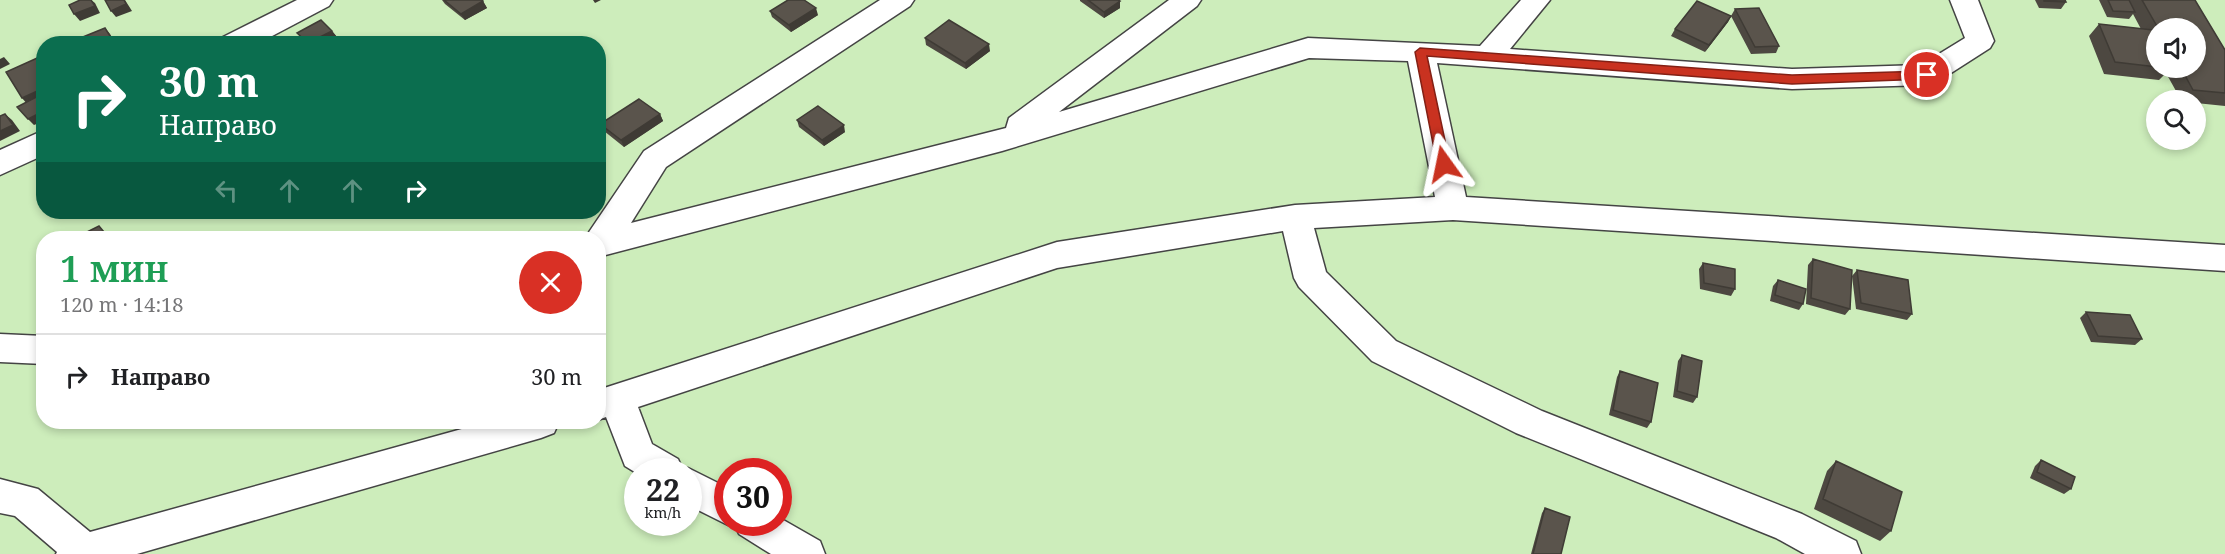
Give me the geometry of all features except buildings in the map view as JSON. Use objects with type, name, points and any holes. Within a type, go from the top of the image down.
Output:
[{"type":"street","points":[[249,36],[319,0]]},
{"type":"street","points":[[606,235],[655,159],[900,0]]},
{"type":"street","points":[[1002,140],[1187,0]]},
{"type":"street","points":[[1487,57],[1536,0]]},
{"type":"street","points":[[606,242],[1002,140],[1308,48],[1420,52],[1792,80],[1927,75],[1980,41],[1964,0]]},
{"type":"street","points":[[1420,52],[1453,208]]},
{"type":"street","points":[[0,164],[36,145]]},
{"type":"street","points":[[643,458],[638,455],[608,402],[1057,255],[1295,217],[1453,208],[2225,258]]},
{"type":"street","points":[[1295,217],[1311,278],[1384,351],[1529,422],[1789,526],[1842,554]]},
{"type":"street","points":[[0,348],[36,350]]},
{"type":"street","points":[[0,496],[25,501],[81,553],[516,429]]},
{"type":"street","points":[[776,536],[806,554]]},
{"type":"green space","points":[[0,0],[2225,0],[2225,554],[0,554]]},
{"type":"route","points":[[1444,164],[1420,52],[1792,80],[1927,75]]}]
